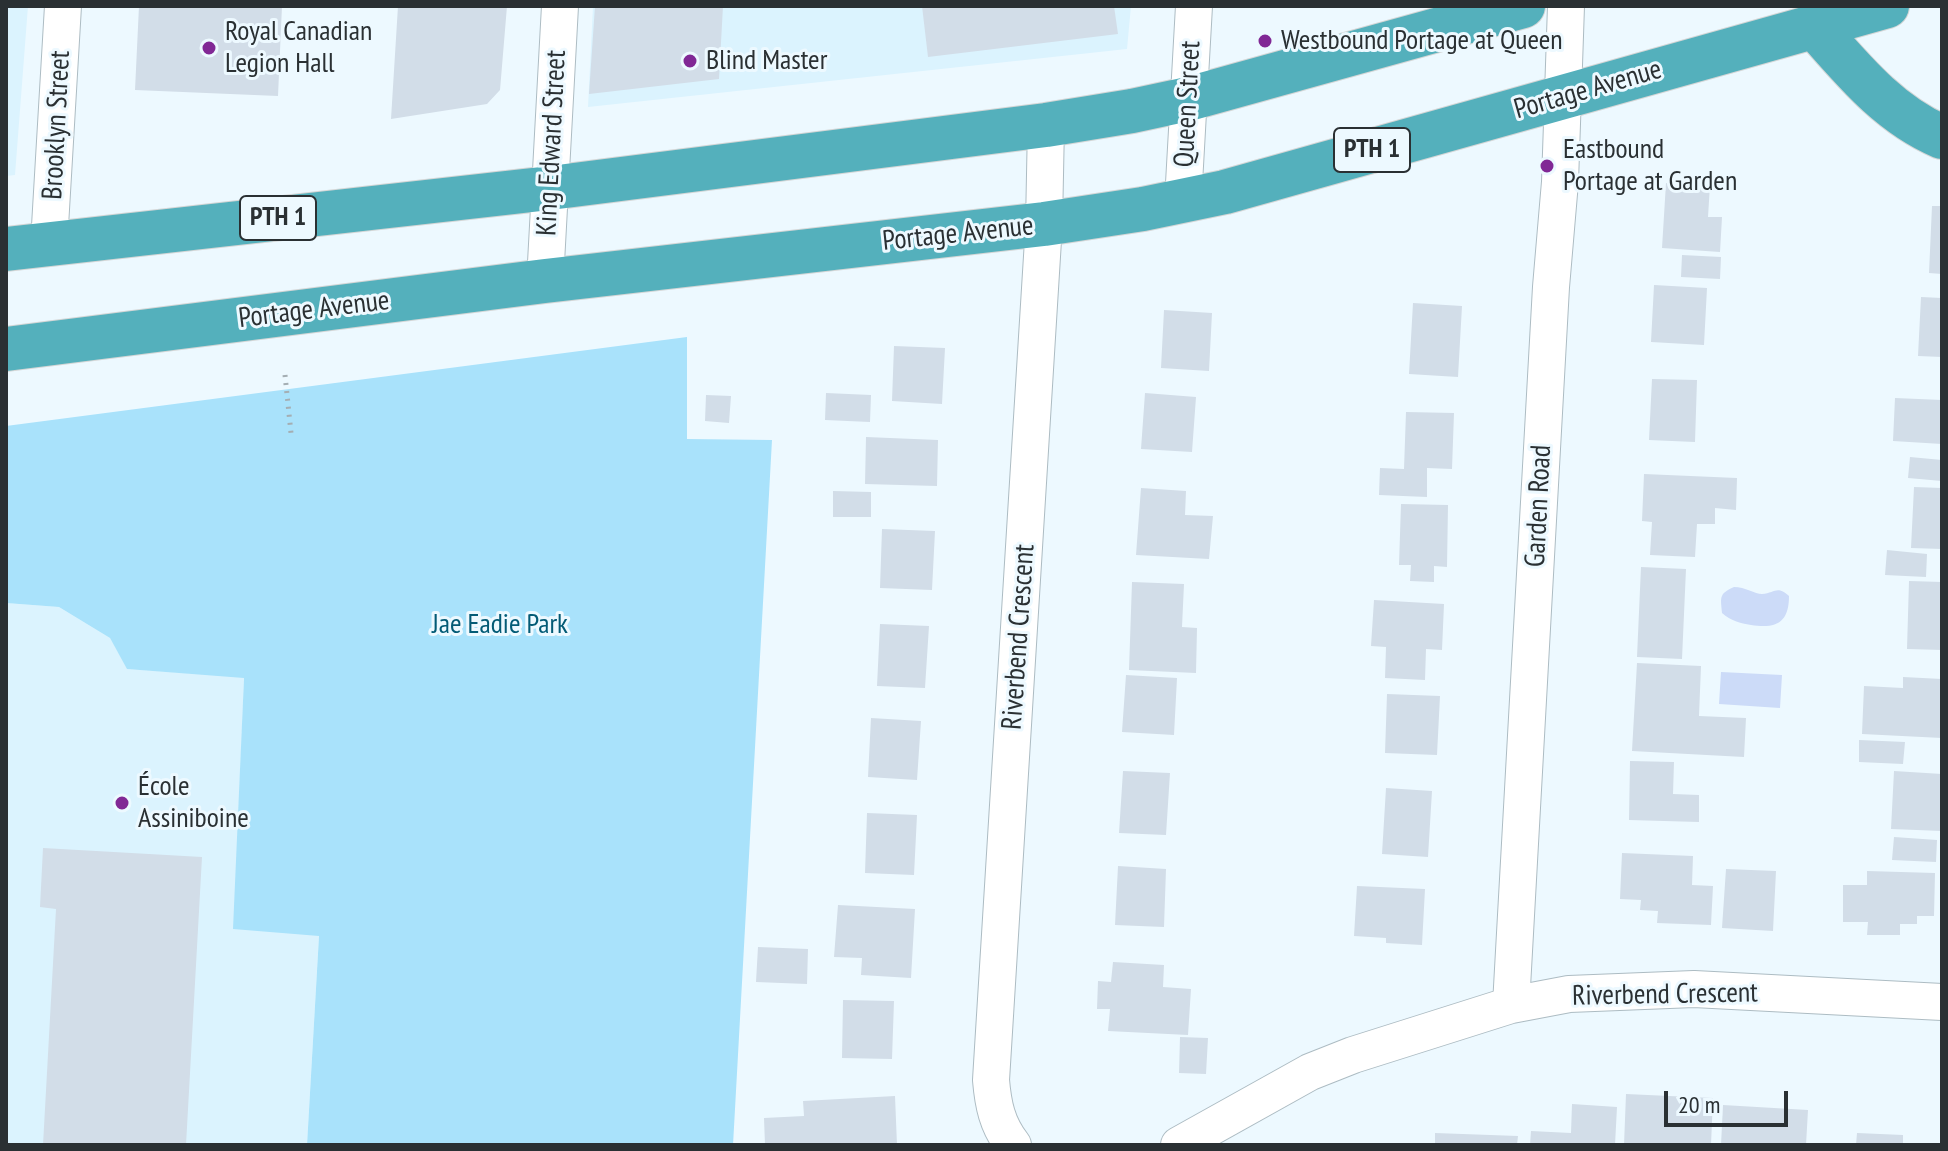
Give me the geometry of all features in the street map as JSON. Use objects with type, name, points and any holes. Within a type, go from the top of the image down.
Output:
[{"type":"highway","name":"PTH 1","points":[[6,249],[550,188],[1046,125],[1188,99],[1523,6]]},
{"type":"highway","name":"Portage Avenue","points":[[6,349],[545,281],[1044,224],[1183,201],[1225,192],[1887,6]]},
{"type":"highway","points":[[1814,26],[1883,100],[1942,137]]},
{"type":"street","name":"Brooklyn Street","points":[[49,243],[63,6]]},
{"type":"street","name":"King Edward Street","points":[[545,281],[560,6]]},
{"type":"street","name":"Queen Street","points":[[1183,201],[1194,6]]},
{"type":"street","name":"Garden Road","points":[[1511,1005],[1550,303],[1560,182],[1566,6]]},
{"type":"street","name":"Riverbend Crescent","points":[[1013,1145],[1004,1134],[994,1108],[991,1080],[1044,224],[1046,125]]},
{"type":"street","name":"Riverbend Crescent","points":[[1179,1145],[1310,1072],[1353,1055],[1511,1005],[1569,994],[1694,989],[1942,1002]]},
{"type":"path","points":[[285,375],[291,433]]},
{"type":"shaded area","points":[[6,6],[28,6],[15,175],[6,176]]},
{"type":"shaded area","points":[[593,6],[1131,6],[1127,49],[588,107]]},
{"type":"shaded area","points":[[1734,587],[1759,594],[1779,590],[1785,593],[1789,596],[1784,618],[1774,625],[1760,626],[1729,618],[1722,613],[1722,597]]},
{"type":"shaded area","name":"École Assiniboine","points":[[6,603],[59,607],[110,638],[128,669],[244,677],[234,928],[319,935],[307,1145],[6,1145]]},
{"type":"shaded area","points":[[1721,672],[1782,675],[1780,708],[1719,704]]},
{"type":"green space","name":"Jae Eadie Park","points":[[687,337],[687,439],[772,440],[733,1145],[307,1145],[319,936],[233,929],[244,678],[127,669],[110,638],[59,607],[6,603],[6,426]]},
{"type":"building","name":"Royal Canadian Legion Hall","points":[[139,6],[282,6],[278,96],[135,90]]},
{"type":"building","points":[[398,6],[507,6],[500,90],[487,104],[391,119]]},
{"type":"building","points":[[595,6],[723,6],[719,79],[589,94]]},
{"type":"building","points":[[922,6],[1114,6],[1118,34],[928,57]]},
{"type":"building","points":[[1666,183],[1710,185],[1708,217],[1722,217],[1720,252],[1662,248]]},
{"type":"building","points":[[1932,206],[1942,206],[1942,274],[1929,273]]},
{"type":"building","points":[[1682,255],[1721,257],[1720,279],[1681,277]]},
{"type":"building","points":[[1654,285],[1707,288],[1704,345],[1651,342]]},
{"type":"building","points":[[1921,297],[1942,298],[1942,357],[1918,356]]},
{"type":"building","points":[[1413,303],[1462,306],[1458,377],[1409,374]]},
{"type":"building","points":[[1164,310],[1212,313],[1209,371],[1161,368]]},
{"type":"building","points":[[894,346],[945,348],[942,404],[892,401]]},
{"type":"building","points":[[1652,379],[1697,380],[1695,442],[1649,440]]},
{"type":"building","points":[[826,393],[871,395],[870,422],[825,420]]},
{"type":"building","points":[[1145,393],[1196,397],[1192,452],[1141,449]]},
{"type":"building","points":[[706,395],[731,396],[729,423],[705,421]]},
{"type":"building","points":[[1895,398],[1942,400],[1942,444],[1893,441]]},
{"type":"building","points":[[1406,412],[1454,413],[1452,469],[1427,468],[1427,497],[1379,495],[1380,468],[1404,469]]},
{"type":"building","points":[[866,437],[938,440],[937,486],[865,484]]},
{"type":"building","points":[[1910,457],[1942,460],[1942,481],[1908,478]]},
{"type":"building","points":[[1644,474],[1737,478],[1736,510],[1715,508],[1715,524],[1697,524],[1695,557],[1650,555],[1652,522],[1642,521]]},
{"type":"building","points":[[1914,487],[1942,488],[1942,549],[1911,548]]},
{"type":"building","points":[[1141,488],[1186,491],[1185,515],[1213,516],[1209,559],[1136,555]]},
{"type":"building","points":[[833,491],[871,492],[871,517],[833,517]]},
{"type":"building","points":[[1401,504],[1448,505],[1447,567],[1434,566],[1434,582],[1410,581],[1411,565],[1399,565]]},
{"type":"building","points":[[882,529],[935,531],[932,590],[880,588]]},
{"type":"building","points":[[1887,550],[1927,554],[1926,577],[1885,575]]},
{"type":"building","points":[[1641,567],[1686,569],[1682,659],[1637,657]]},
{"type":"building","points":[[1909,581],[1942,582],[1942,650],[1907,649]]},
{"type":"building","points":[[1132,582],[1184,584],[1182,627],[1197,628],[1196,673],[1129,670]]},
{"type":"building","points":[[1374,600],[1444,604],[1442,650],[1426,649],[1425,680],[1385,678],[1386,647],[1371,646]]},
{"type":"building","points":[[880,624],[929,626],[925,688],[877,686]]},
{"type":"building","points":[[1637,663],[1701,666],[1699,716],[1746,718],[1744,757],[1632,751]]},
{"type":"building","points":[[1126,675],[1177,678],[1174,735],[1122,732]]},
{"type":"building","points":[[1903,677],[1942,679],[1942,738],[1862,734],[1864,686],[1903,688]]},
{"type":"building","points":[[1387,694],[1440,696],[1437,755],[1385,753]]},
{"type":"building","points":[[871,718],[921,721],[917,780],[868,777]]},
{"type":"building","points":[[1859,740],[1905,742],[1903,764],[1859,762]]},
{"type":"building","points":[[1630,761],[1674,762],[1673,794],[1699,795],[1699,822],[1629,820]]},
{"type":"building","points":[[1123,771],[1170,773],[1166,835],[1119,833]]},
{"type":"building","points":[[1894,771],[1942,774],[1942,831],[1891,829]]},
{"type":"building","points":[[1386,788],[1432,791],[1428,857],[1382,854]]},
{"type":"building","points":[[867,813],[917,815],[914,875],[865,873]]},
{"type":"building","points":[[1894,837],[1937,840],[1936,862],[1892,860]]},
{"type":"building","points":[[43,848],[202,857],[186,1145],[43,1145],[56,909],[40,907]]},
{"type":"building","points":[[1622,853],[1693,856],[1692,885],[1713,886],[1711,925],[1657,923],[1658,911],[1640,910],[1641,900],[1620,899]]},
{"type":"building","points":[[1118,866],[1166,869],[1164,927],[1115,925]]},
{"type":"building","points":[[1726,869],[1776,871],[1773,931],[1722,928]]},
{"type":"building","points":[[1867,871],[1935,873],[1934,916],[1917,916],[1917,924],[1900,924],[1900,935],[1867,935],[1868,922],[1843,922],[1843,885],[1867,885]]},
{"type":"building","points":[[1357,886],[1425,889],[1422,945],[1386,943],[1386,938],[1354,936]]},
{"type":"building","points":[[838,905],[915,909],[911,978],[861,975],[862,958],[834,957]]},
{"type":"building","points":[[758,947],[808,949],[807,984],[756,982]]},
{"type":"building","points":[[1113,962],[1164,965],[1163,987],[1191,989],[1188,1035],[1108,1031],[1110,1009],[1097,1009],[1098,981],[1111,982]]},
{"type":"building","points":[[843,1000],[894,1001],[892,1059],[842,1058]]},
{"type":"building","points":[[1180,1037],[1208,1038],[1206,1074],[1179,1073]]},
{"type":"building","points":[[1626,1094],[1713,1098],[1711,1145],[1624,1145]]},
{"type":"building","points":[[895,1096],[897,1145],[765,1145],[764,1118],[804,1116],[803,1101]]},
{"type":"building","points":[[1572,1104],[1617,1107],[1615,1145],[1530,1145],[1531,1131],[1571,1133]]},
{"type":"building","points":[[1723,1105],[1808,1110],[1806,1145],[1721,1145]]},
{"type":"building","points":[[1435,1133],[1518,1136],[1517,1145],[1435,1145]]},
{"type":"building","points":[[1857,1133],[1903,1135],[1903,1145],[1856,1145]]},
{"type":"place","name":"Westbound Portage at Queen","points":[[1265,41]]},
{"type":"place","name":"Royal Canadian Legion Hall","points":[[209,48]]},
{"type":"place","name":"Blind Master","points":[[690,61]]},
{"type":"place","name":"Eastbound Portage at Garden","points":[[1547,166]]},
{"type":"place","name":"École Assiniboine","points":[[122,803]]}]
